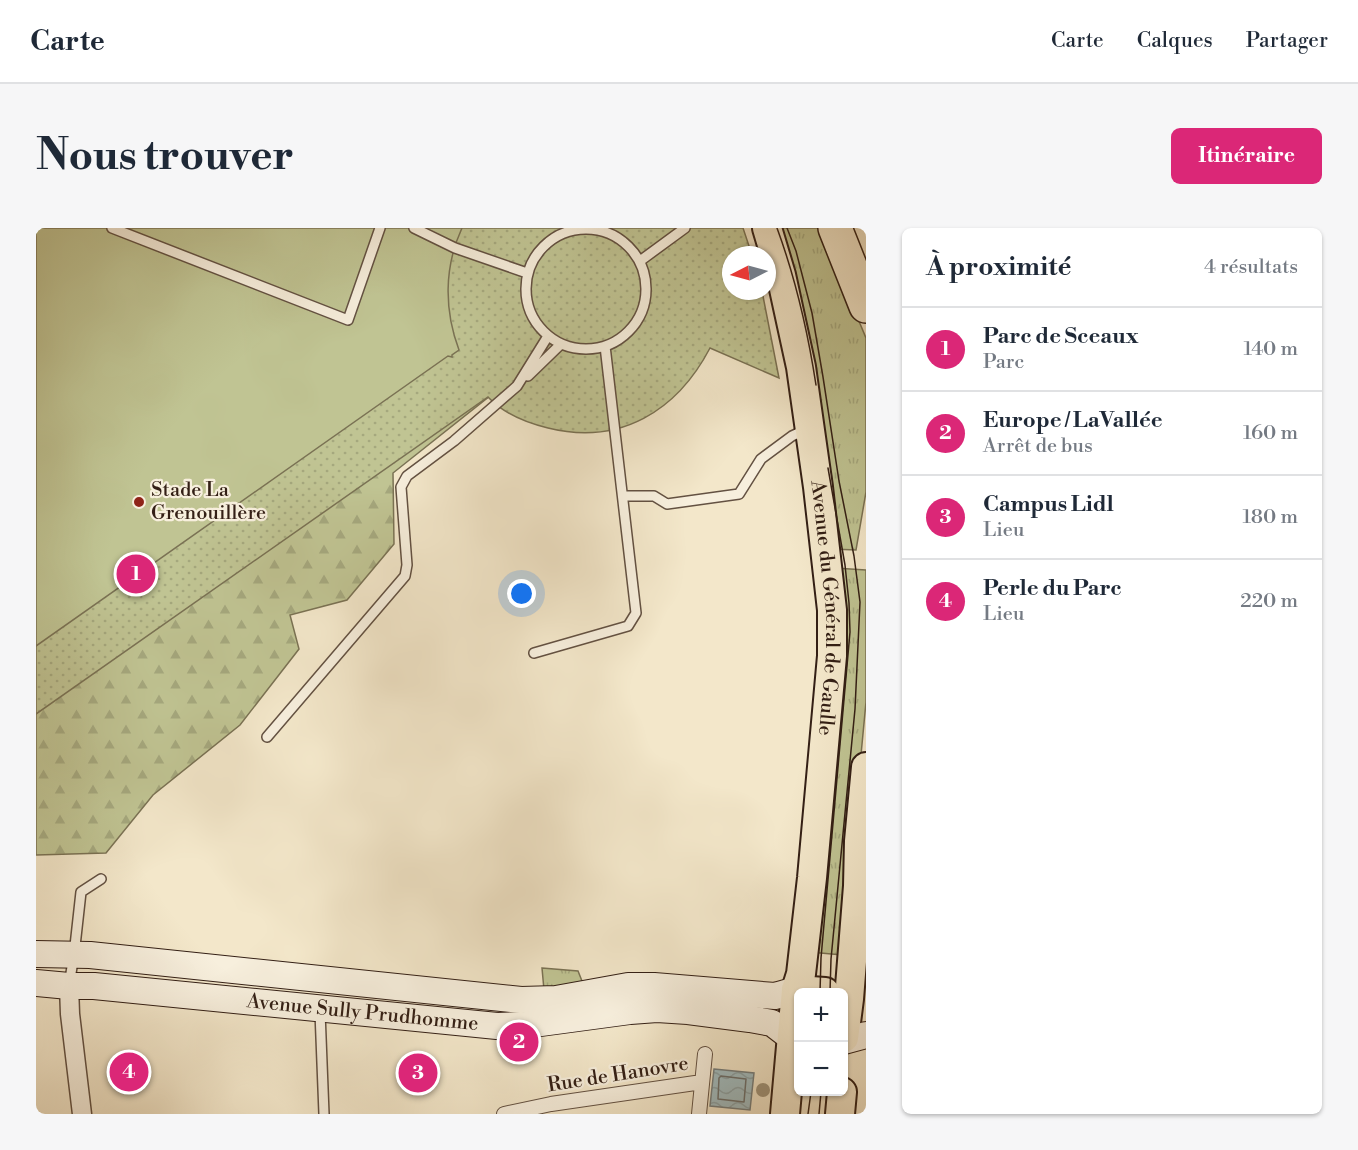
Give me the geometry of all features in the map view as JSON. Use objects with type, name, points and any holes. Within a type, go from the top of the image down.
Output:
[{"type":"highway","points":[[835,228],[866,306]]},
{"type":"highway","points":[[860,228],[866,244]]},
{"type":"main road","name":"Avenue du Général de Gaulle","points":[[766,228],[781,275],[801,367],[832,610],[832,656],[812,878],[801,974],[797,988]]},
{"type":"main road","points":[[848,988],[862,885],[866,767]]},
{"type":"main road","name":"Avenue Sully Prudhomme","points":[[36,954],[90,955],[521,1000],[556,999],[628,986],[775,996],[794,991]]},
{"type":"main road","name":"Avenue Sully Prudhomme","points":[[36,983],[94,986],[497,1026],[548,1023],[648,1009],[688,1011],[772,1023],[794,1038]]},
{"type":"main road","points":[[848,1039],[866,1035]]},
{"type":"main road","name":"Avenue du Général de Gaulle","points":[[785,1114],[796,1042]]},
{"type":"main road","points":[[840,1114],[842,1096]]},
{"type":"street","points":[[69,986],[70,1014],[82,1114]]},
{"type":"street","points":[[699,1114],[705,1054]]},
{"type":"street","name":"Rue de Hanovre","points":[[504,1114],[551,1104],[702,1082]]},
{"type":"lane","points":[[112,228],[348,320],[380,228]]},
{"type":"lane","points":[[414,228],[455,248],[527,273]]},
{"type":"lane","points":[[590,228],[605,231],[619,238],[631,248],[639,261],[646,281],[645,302],[637,321],[623,336],[605,346],[591,349],[575,348],[561,344],[538,326],[527,301],[525,287],[527,273],[539,250],[561,233],[590,228]]},
{"type":"lane","points":[[639,261],[685,228]]},
{"type":"lane","points":[[517,386],[548,336]]},
{"type":"lane","points":[[267,737],[405,576],[407,565],[401,488],[407,476],[454,441],[561,344]]},
{"type":"lane","points":[[534,653],[628,626],[636,613],[605,346]]},
{"type":"lane","points":[[622,496],[654,496],[667,504],[739,494],[761,459],[792,436],[810,428]]},
{"type":"lane","points":[[69,986],[81,891],[101,879]]},
{"type":"lane","points":[[320,1008],[324,1114]]},
{"type":"green space","points":[[36,228],[743,228],[749,246],[722,246],[722,300],[764,300],[779,378],[710,348],[697,370],[681,390],[663,406],[644,418],[622,427],[599,432],[574,432],[540,426],[508,413],[488,397],[36,714]]},
{"type":"green space","name":"Stade La Grenouillère","points":[[36,228],[462,228],[452,258],[448,289],[451,320],[459,350],[36,646]]},
{"type":"green space","points":[[772,228],[820,228],[866,338],[866,492],[856,550],[832,549]]},
{"type":"green space","points":[[525,368],[393,473],[394,544],[347,600],[290,615],[299,649],[240,725],[153,795],[106,853],[36,855],[36,579]]},
{"type":"green space","points":[[835,568],[866,570],[866,702],[842,955],[810,952]]},
{"type":"green space","points":[[542,968],[578,971],[584,986],[544,990]]},
{"type":"water","points":[[714,1069],[754,1073],[750,1110],[710,1106]]},
{"type":"tram line","points":[[777,228],[800,305],[816,385]]},
{"type":"tram line","points":[[787,228],[796,251],[812,313],[860,602],[855,709],[830,988]]},
{"type":"tram line","points":[[820,988],[850,632],[845,565],[828,468]]},
{"type":"tram line","points":[[808,1114],[810,1096]]},
{"type":"tram line","points":[[819,1114],[821,1096]]},
{"type":"place","name":"Stade La Grenouillère","points":[[139,502]]},
{"type":"place","name":"Parc de Sceaux","points":[[136,574]]},
{"type":"place","name":"Europe / LaVallée","points":[[519,1042]]},
{"type":"place","name":"Perle du Parc","points":[[129,1072]]},
{"type":"place","name":"Campus Lidl","points":[[418,1073]]}]
